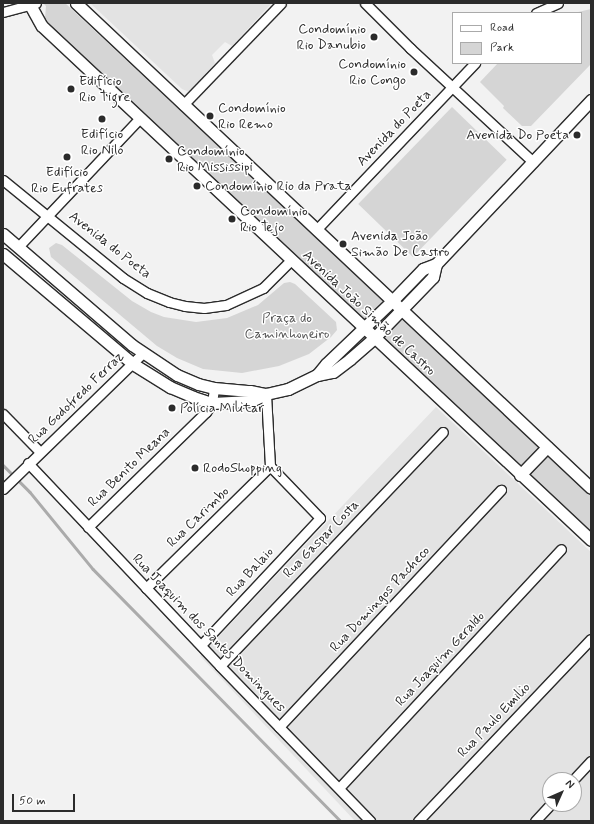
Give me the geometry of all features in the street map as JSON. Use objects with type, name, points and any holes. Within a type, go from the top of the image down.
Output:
[{"type":"main road","name":"Avenida João Simão de Castro","points":[[76,3],[591,488]]},
{"type":"main road","name":"Avenida João Simão de Castro","points":[[32,4],[42,26],[591,540]]},
{"type":"main road","points":[[317,375],[326,364],[364,329],[423,268],[436,264],[591,100]]},
{"type":"main road","points":[[3,234],[143,353],[177,375],[198,384],[214,388],[266,394]]},
{"type":"main road","points":[[3,254],[133,364],[170,386],[193,397],[212,403],[251,401],[266,394],[288,388],[317,375],[333,372],[374,338],[433,277],[436,264]]},
{"type":"main road","points":[[520,475],[547,447]]},
{"type":"street","points":[[183,105],[281,3]]},
{"type":"street","points":[[365,3],[372,12],[533,162]]},
{"type":"street","points":[[538,12],[558,3]]},
{"type":"street","points":[[3,12],[32,4]]},
{"type":"street","name":"Avenida do Poeta","points":[[316,230],[453,88],[474,64]]},
{"type":"street","points":[[18,247],[140,118]]},
{"type":"street","name":"Avenida do Poeta","points":[[3,180],[123,278],[147,293],[186,306],[204,308],[226,305],[246,297],[263,288],[291,260]]},
{"type":"street","name":"Rua Godofredo Ferraz","points":[[3,489],[143,353]]},
{"type":"street","points":[[212,403],[214,388]]},
{"type":"street","points":[[266,394],[270,466]]},
{"type":"street","name":"Rua Benito Meana","points":[[88,527],[206,412],[212,403]]},
{"type":"street","points":[[3,414],[40,452]]},
{"type":"street","name":"Rua Gaspar Costa","points":[[220,666],[443,432]]},
{"type":"street","name":"Rua Joaquim dos Santos Domingues","points":[[27,465],[370,821]]},
{"type":"street","name":"Rua Balaio","points":[[201,646],[320,518],[270,466]]},
{"type":"street","name":"Rua Carimbo","points":[[146,588],[270,466]]},
{"type":"street","name":"Rua Domingos Pacheco","points":[[279,727],[501,490]]},
{"type":"street","name":"Rua Joaquim Geraldo","points":[[339,788],[561,549]]},
{"type":"street","name":"Rua Paulo Emilio","points":[[418,821],[591,639]]},
{"type":"street","points":[[581,772],[591,761]]},
{"type":"street","points":[[535,821],[543,812]]},
{"type":"shaded area","points":[[90,3],[271,4],[232,46],[225,42],[212,55],[215,63],[189,92],[182,89]]},
{"type":"shaded area","points":[[436,407],[591,552],[591,821],[355,821],[200,656]]},
{"type":"green space","points":[[43,3],[65,3],[583,487],[591,495],[591,532],[51,26],[45,18],[46,6]]},
{"type":"green space","points":[[591,9],[591,64],[531,126],[522,126],[503,108],[504,106],[480,82],[497,64],[582,64],[582,12],[578,12]]},
{"type":"green space","points":[[452,107],[507,160],[413,257],[358,204]]},
{"type":"green space","name":"Praça do Caminhoneiro","points":[[56,243],[62,245],[132,301],[151,312],[164,317],[196,322],[227,318],[258,305],[284,283],[290,282],[295,284],[336,322],[337,330],[331,337],[309,354],[279,366],[242,373],[203,369],[177,358],[157,346],[51,257],[49,248]]},
{"type":"waterway","points":[[3,465],[30,492],[93,569],[341,821]]},
{"type":"place","name":"Condomínio Rio Danubio","points":[[374,37]]},
{"type":"place","name":"Condomínio Rio Congo","points":[[414,72]]},
{"type":"place","name":"Edifício Rio Tigre","points":[[71,89]]},
{"type":"place","name":"Condomínio Rio Remo","points":[[210,116]]},
{"type":"place","name":"Edifício Rio Nilo","points":[[102,119]]},
{"type":"place","name":"Avenida Do Poeta","points":[[577,135]]},
{"type":"place","name":"Edifício Rio Eufrates","points":[[67,157]]},
{"type":"place","name":"Condomínio Rio Mississipi","points":[[169,159]]},
{"type":"place","name":"Condomínio Rio da Prata","points":[[197,186]]},
{"type":"place","name":"Condomínio Rio Tejo","points":[[232,219]]},
{"type":"place","name":"Avenida João Simão De Castro","points":[[343,244]]},
{"type":"place","name":"Polícia Militar","points":[[172,408]]},
{"type":"place","name":"RodoShopping","points":[[195,468]]}]
